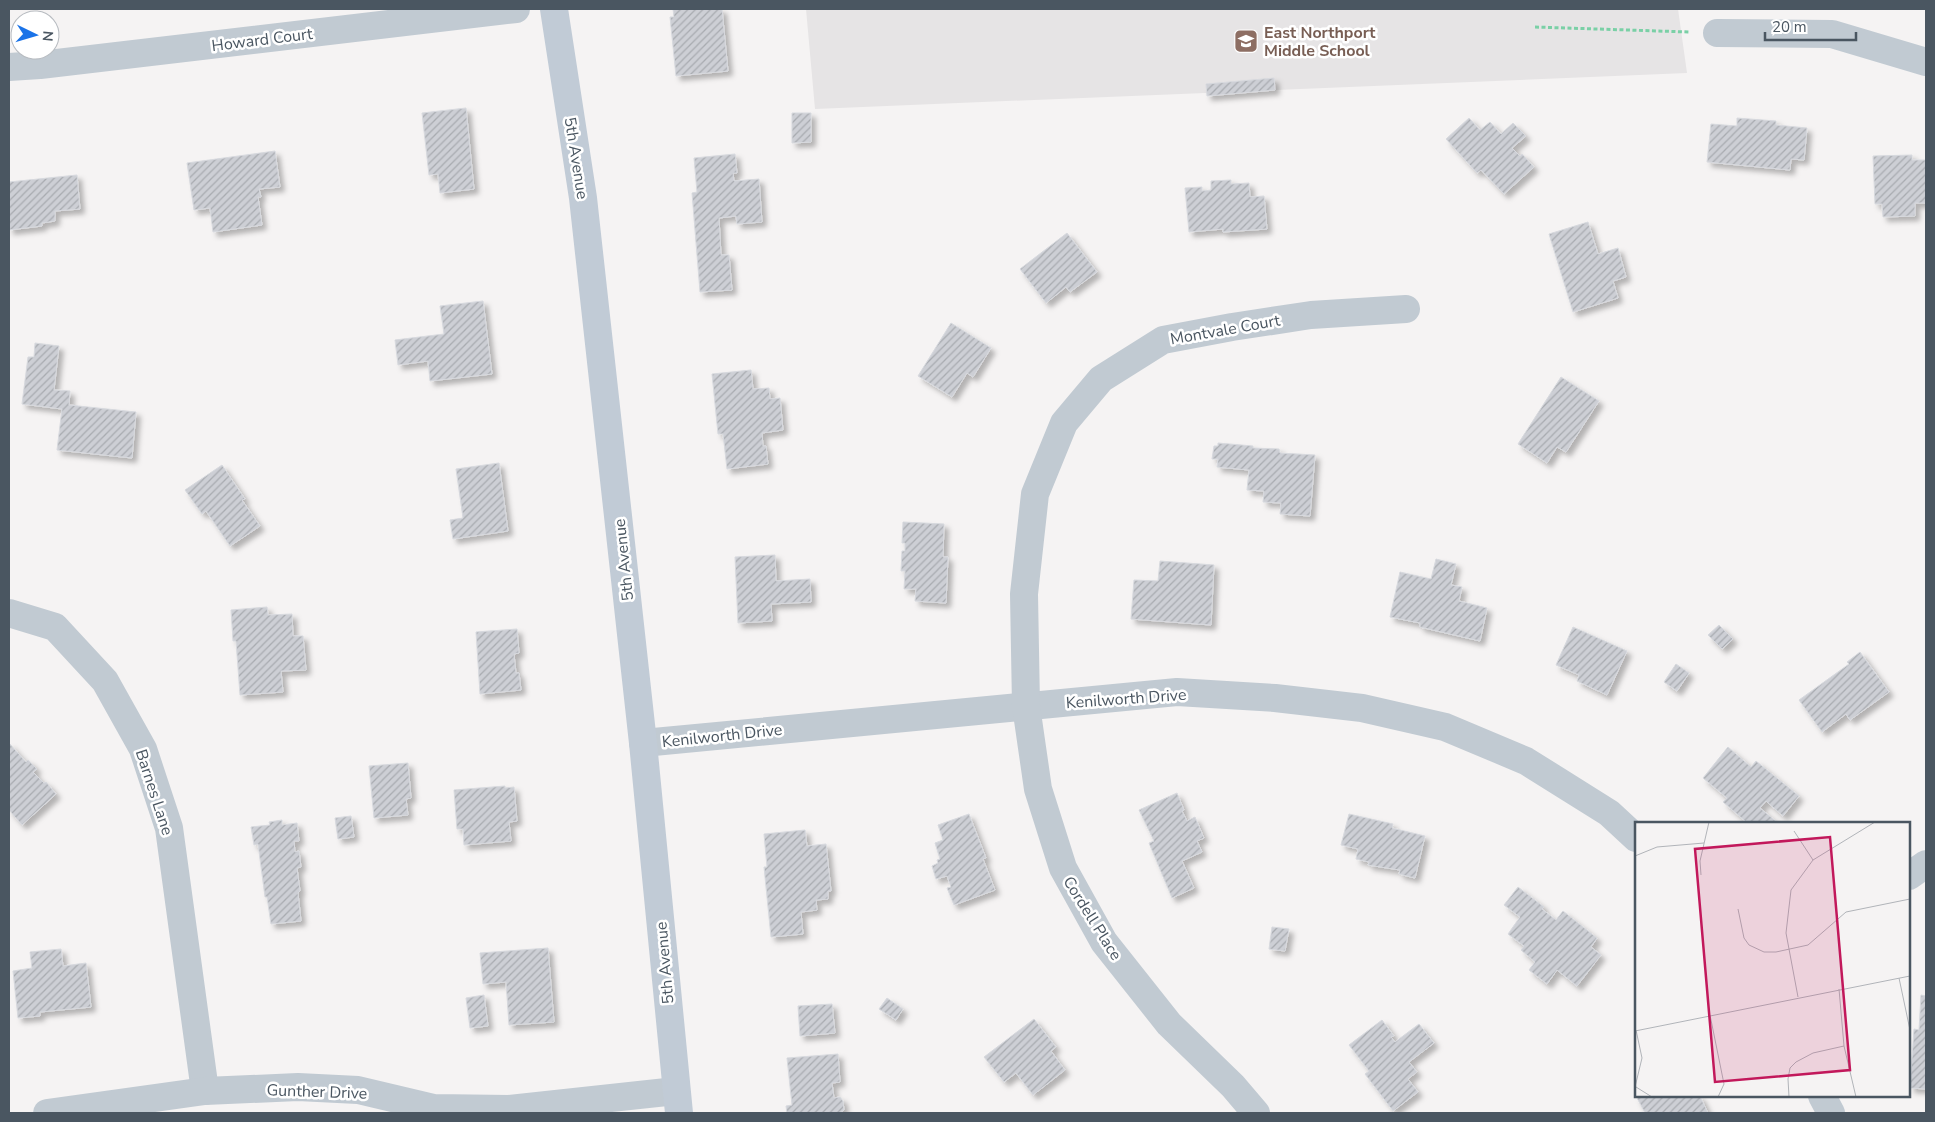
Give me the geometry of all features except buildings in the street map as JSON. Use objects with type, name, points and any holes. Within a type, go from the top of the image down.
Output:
[{"type":"street","name":"Howard Court","points":[[9,67],[40,65],[516,9]]},
{"type":"street","name":"5th Avenue","points":[[554,9],[583,198],[643,743],[678,1102]]},
{"type":"street","points":[[1717,33],[1832,34],[1926,62]]},
{"type":"street","name":"Montvale Court","points":[[1026,706],[1024,594],[1035,494],[1064,423],[1101,379],[1163,340],[1310,315],[1406,309]]},
{"type":"street","name":"Barnes Lane","points":[[9,613],[55,627],[104,681],[143,749],[169,828],[204,1091]]},
{"type":"street","name":"Kenilworth Drive","points":[[643,743],[1177,692],[1276,698],[1371,710],[1445,727],[1526,761],[1609,813],[1635,837]]},
{"type":"street","name":"Cordell Place","points":[[1026,706],[1038,790],[1063,868],[1104,942],[1169,1024],[1233,1086],[1256,1113]]},
{"type":"street","points":[[1910,875],[1926,864]]},
{"type":"street","name":"Gunther Drive","points":[[47,1113],[204,1091],[298,1087],[358,1090],[434,1108],[509,1109],[678,1102]]},
{"type":"street","points":[[1823,1097],[1831,1113]]},
{"type":"path","points":[[1535,27],[1717,33]]},
{"type":"shaded area","name":"East Northport Middle School","points":[[806,9],[1678,9],[1687,73],[815,109]]},
{"type":"place","name":"East Northport Middle School","points":[[1246,41]]}]
